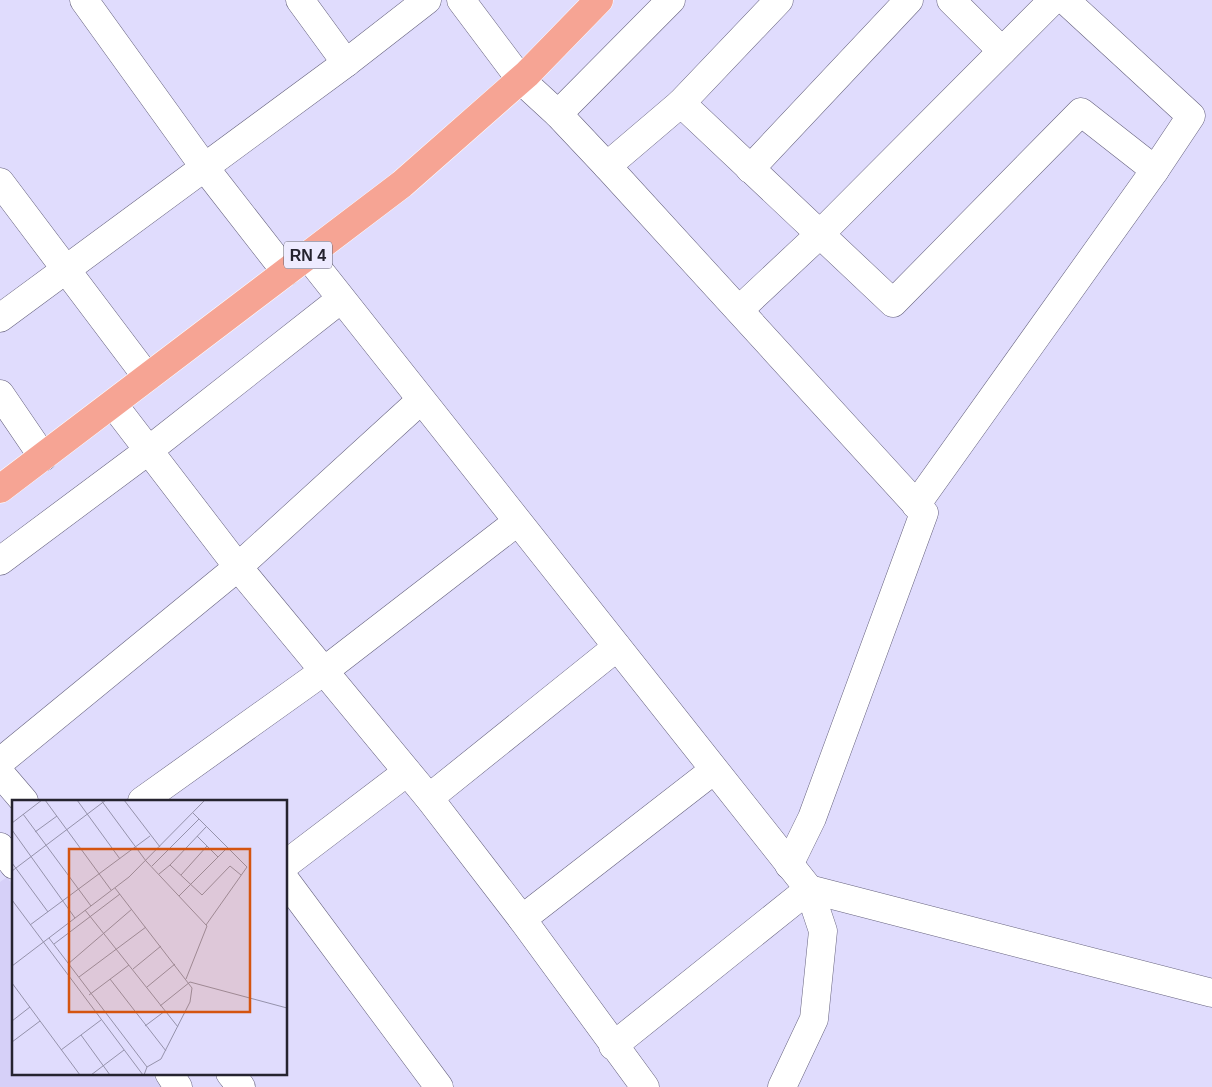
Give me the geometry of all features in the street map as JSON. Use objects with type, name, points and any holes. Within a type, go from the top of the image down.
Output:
[{"type":"main road","name":"RN 4","points":[[0,489],[402,184],[521,80],[599,0]]},
{"type":"street","points":[[84,0],[205,168],[286,272]]},
{"type":"street","points":[[300,0],[346,63]]},
{"type":"street","points":[[0,318],[65,268],[205,168],[346,63],[427,0]]},
{"type":"street","points":[[461,0],[521,80],[558,114],[740,309],[924,513],[812,818],[789,865]]},
{"type":"street","points":[[558,114],[671,0]]},
{"type":"street","points":[[606,166],[681,103],[779,0]]},
{"type":"street","points":[[750,169],[909,0]]},
{"type":"street","points":[[951,0],[1002,51]]},
{"type":"street","points":[[740,309],[819,235],[1053,0]]},
{"type":"street","points":[[916,505],[1155,170],[1191,116],[1065,0]]},
{"type":"street","points":[[681,103],[893,303],[1081,112],[1155,170]]},
{"type":"street","points":[[0,182],[148,377]]},
{"type":"street","points":[[307,256],[809,889],[823,931],[814,1019],[782,1087]]},
{"type":"street","points":[[0,561],[150,450],[341,299]]},
{"type":"street","points":[[0,394],[43,456]]},
{"type":"street","points":[[0,762],[238,567],[421,400]]},
{"type":"street","points":[[112,404],[150,450],[238,567],[429,798],[522,919],[641,1086]]},
{"type":"street","points":[[143,800],[324,672],[518,522]]},
{"type":"street","points":[[429,798],[616,647]]},
{"type":"street","points":[[522,919],[714,770]]},
{"type":"street","points":[[288,862],[407,772]]},
{"type":"street","points":[[0,773],[23,800]]},
{"type":"street","points":[[0,847],[12,862]]},
{"type":"street","points":[[288,884],[439,1087]]},
{"type":"street","points":[[809,889],[1212,993]]},
{"type":"street","points":[[613,1046],[809,889]]},
{"type":"street","points":[[170,1074],[178,1087]]},
{"type":"street","points":[[231,1074],[241,1087]]},
{"type":"shaded area","points":[[7,877],[12,884],[12,1074],[152,1074],[161,1087],[0,1087],[0,882]]}]
